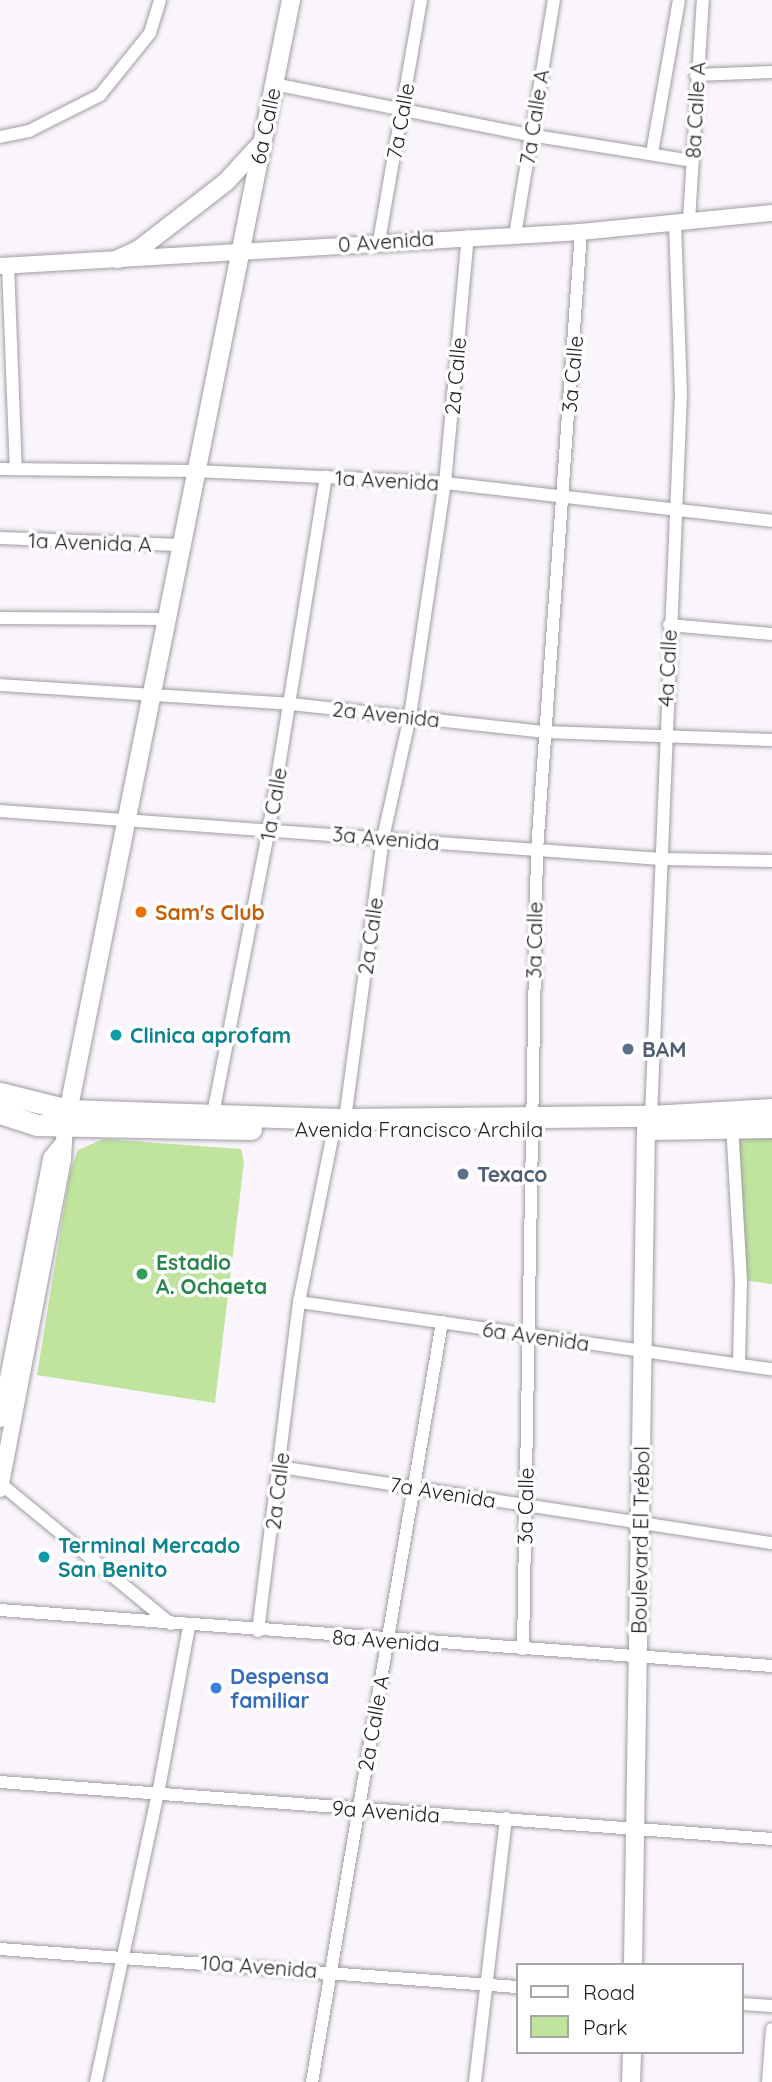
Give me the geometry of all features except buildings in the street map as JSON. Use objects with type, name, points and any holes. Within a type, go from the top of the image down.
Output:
[{"type":"main road","name":"6a Calle","points":[[65,1127],[238,253],[291,0]]},
{"type":"main road","points":[[118,259],[138,250],[226,182],[260,145]]},
{"type":"main road","points":[[0,1093],[65,1127]]},
{"type":"main road","name":"Avenida Francisco Archila","points":[[65,1127],[211,1122],[648,1123],[732,1119],[772,1109]]},
{"type":"main road","points":[[0,1113],[37,1125],[65,1127]]},
{"type":"main road","name":"Avenida Francisco Archila","points":[[732,1119],[772,1127]]},
{"type":"main road","name":"Boulevard El Trébol","points":[[633,1963],[648,1123]]},
{"type":"main road","points":[[631,2082],[632,2054]]},
{"type":"street","points":[[0,137],[30,131],[100,95],[150,33],[160,0]]},
{"type":"street","name":"7a Calle","points":[[379,241],[421,0]]},
{"type":"street","name":"7a Calle A","points":[[516,235],[530,135],[554,0]]},
{"type":"street","points":[[652,153],[679,0]]},
{"type":"street","name":"8a Calle A","points":[[682,220],[692,161],[703,0]]},
{"type":"street","points":[[696,75],[772,72]]},
{"type":"street","points":[[274,84],[403,107],[530,135],[692,161]]},
{"type":"street","name":"0 Avenida","points":[[4,266],[238,253],[379,241],[581,232],[682,220],[772,214]]},
{"type":"street","name":"4a Calle","points":[[648,1123],[675,510],[682,220]]},
{"type":"street","name":"3a Calle","points":[[523,1649],[530,1124],[537,850],[581,232]]},
{"type":"street","name":"2a Calle","points":[[258,1631],[299,1302],[339,1124],[383,838],[410,716],[446,483],[468,236]]},
{"type":"street","points":[[4,266],[16,469]]},
{"type":"street","name":"1a Avenida","points":[[0,469],[195,471],[446,483],[772,521]]},
{"type":"street","name":"1a Calle","points":[[211,1122],[269,828],[326,477]]},
{"type":"street","name":"1a Avenida A","points":[[0,538],[180,545]]},
{"type":"street","points":[[0,618],[166,619]]},
{"type":"street","points":[[669,625],[772,634]]},
{"type":"street","name":"2a Avenida","points":[[0,685],[291,704],[545,732],[772,740]]},
{"type":"street","name":"3a Avenida","points":[[0,811],[269,828],[661,859],[772,861]]},
{"type":"street","points":[[732,1119],[741,1280],[739,1364]]},
{"type":"street","points":[[0,1419],[51,1158],[65,1127]]},
{"type":"street","points":[[65,1127],[63,1160],[0,1487],[172,1624]]},
{"type":"street","name":"6a Avenida","points":[[299,1302],[772,1369]]},
{"type":"street","name":"2a Calle A","points":[[312,2082],[442,1322]]},
{"type":"street","name":"7a Avenida","points":[[280,1467],[772,1543]]},
{"type":"street","name":"8a Avenida","points":[[0,1610],[189,1626],[772,1666]]},
{"type":"street","points":[[96,2082],[158,1794],[189,1626]]},
{"type":"street","name":"9a Avenida","points":[[0,1782],[359,1809],[771,1835]]},
{"type":"street","points":[[475,2082],[506,1818]]},
{"type":"street","name":"10a Avenida","points":[[0,1949],[331,1971],[516,1987]]},
{"type":"street","points":[[744,2004],[772,2007]]},
{"type":"street","points":[[768,2082],[772,2029]]},
{"type":"green space","points":[[732,1128],[772,1131],[772,1284],[741,1280]]},
{"type":"green space","name":"Estadio A. Ochaeta","points":[[103,1139],[241,1149],[244,1162],[215,1403],[37,1375],[70,1172],[78,1150]]},
{"type":"place","name":"Sam's Club","points":[[141,912]]},
{"type":"place","name":"Clinica aprofam","points":[[116,1035]]},
{"type":"place","name":"BAM","points":[[628,1049]]},
{"type":"place","name":"Texaco","points":[[463,1174]]},
{"type":"place","name":"Estadio A. Ochaeta","points":[[142,1274]]},
{"type":"place","name":"Terminal Mercado San Benito","points":[[44,1557]]},
{"type":"place","name":"Despensa familiar","points":[[216,1688]]}]
